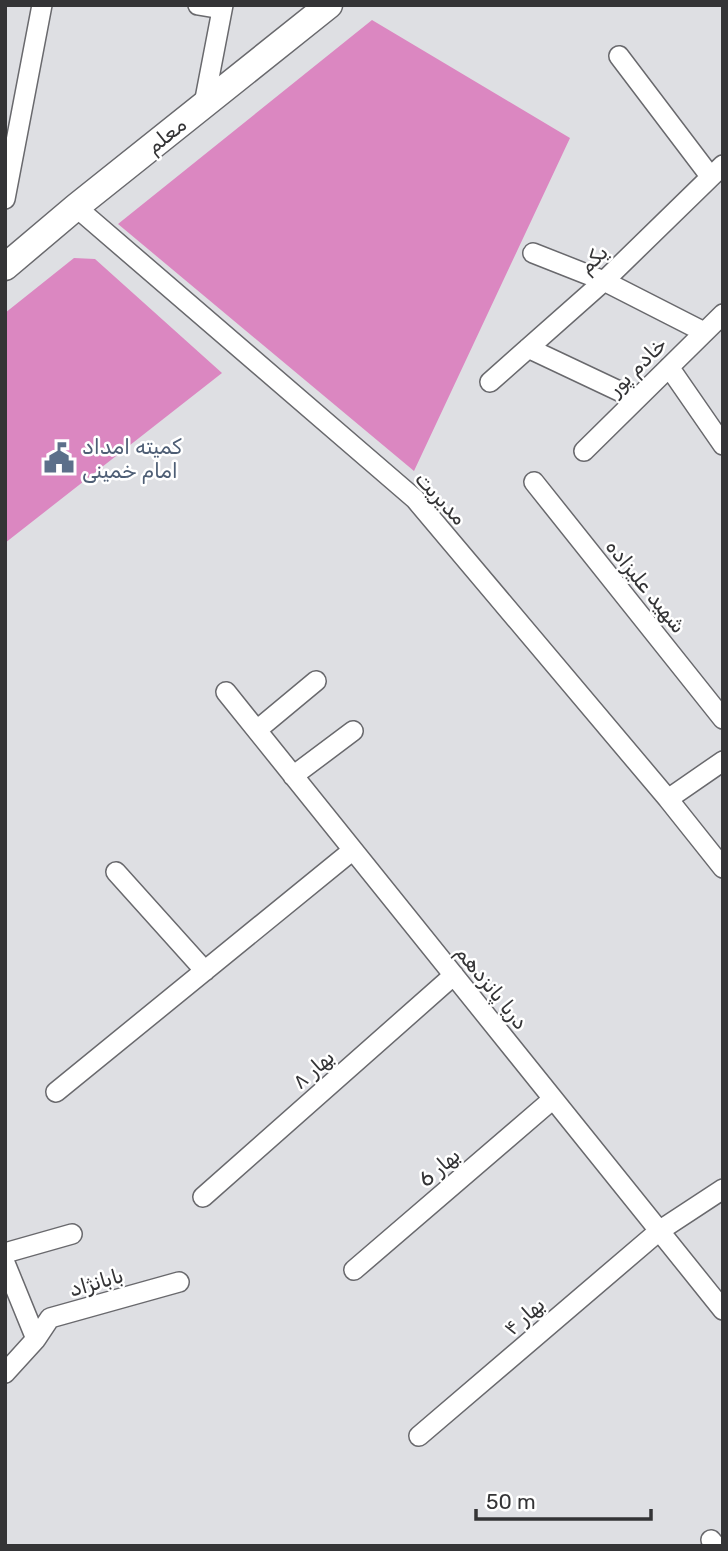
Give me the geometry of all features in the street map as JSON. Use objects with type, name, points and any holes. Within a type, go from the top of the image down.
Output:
[{"type":"main road","name":"معلم","points":[[5,267],[329,5]]},
{"type":"street","points":[[5,199],[42,5]]},
{"type":"street","points":[[198,5],[223,7],[204,104]]},
{"type":"street","points":[[619,56],[716,171]]},
{"type":"street","name":"یکم","points":[[490,382],[604,281],[716,171]]},
{"type":"street","name":"مدیریت","points":[[76,207],[415,499],[723,868]]},
{"type":"street","points":[[533,253],[604,281],[704,332]]},
{"type":"street","name":"خادم پور","points":[[584,451],[723,314]]},
{"type":"street","points":[[528,348],[636,399]]},
{"type":"street","points":[[669,367],[723,444]]},
{"type":"street","name":"شهید علیزاده","points":[[534,482],[723,719]]},
{"type":"street","points":[[257,730],[316,681]]},
{"type":"street","name":"دریا پانزدهم","points":[[226,692],[723,1310]]},
{"type":"street","points":[[293,776],[353,731]]},
{"type":"street","points":[[668,799],[723,761]]},
{"type":"street","points":[[56,1092],[353,850]]},
{"type":"street","points":[[116,872],[205,971]]},
{"type":"street","name":"بهار ۸","points":[[203,1197],[454,975]]},
{"type":"street","name":"بهار 6","points":[[354,1270],[553,1099]]},
{"type":"street","name":"بهار ۴","points":[[419,1436],[659,1231],[723,1189]]},
{"type":"street","points":[[5,1253],[72,1234]]},
{"type":"street","points":[[5,1263],[36,1339]]},
{"type":"street","name":"بابانژاد","points":[[5,1373],[36,1339],[50,1318],[179,1282]]},
{"type":"building","points":[[372,20],[570,138],[414,471],[118,224]]},
{"type":"building","name":"کمیته امداد امام خمینی","points":[[74,258],[95,259],[222,373],[5,543],[5,313]]},
{"type":"place","name":"کمیته امداد امام خمینی","points":[[59,458]]}]
